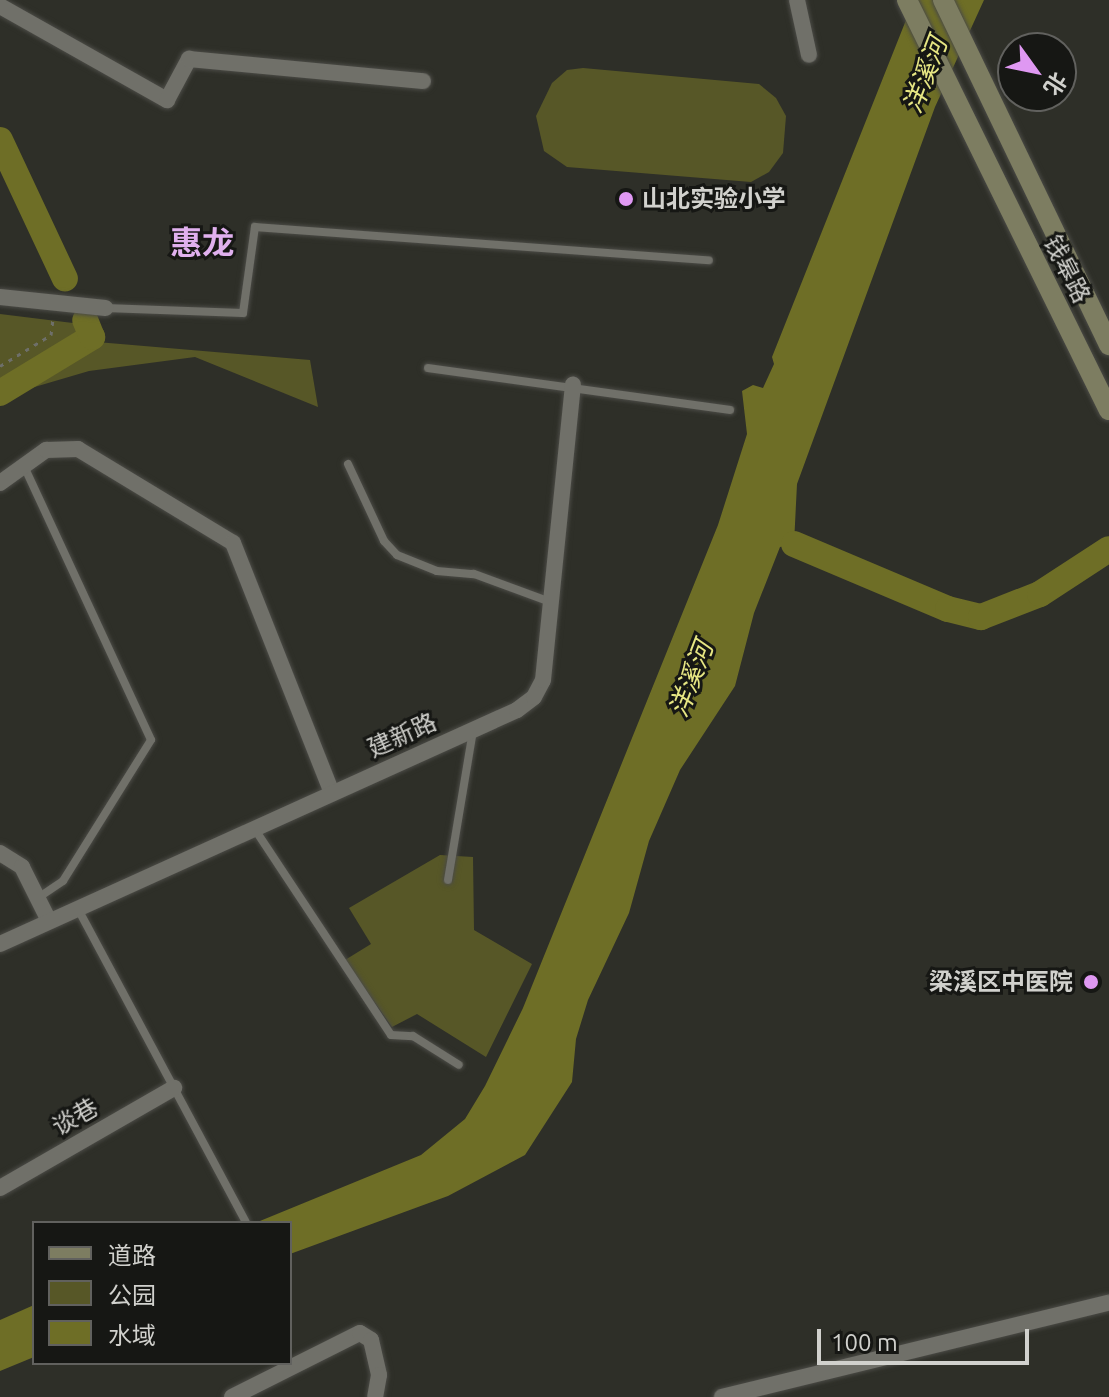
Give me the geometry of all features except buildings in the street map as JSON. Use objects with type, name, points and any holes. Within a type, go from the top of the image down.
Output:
[{"type":"main road","name":"钱皋路","points":[[907,0],[1109,410]]},
{"type":"main road","name":"钱皋路","points":[[943,0],[1108,341]]},
{"type":"main road","points":[[1028,248],[1044,250],[1055,232]]},
{"type":"main road","points":[[1081,355],[1108,341]]},
{"type":"street","points":[[797,0],[809,55]]},
{"type":"street","points":[[0,6],[167,100],[189,59],[423,81]]},
{"type":"street","points":[[0,297],[105,308]]},
{"type":"street","name":"建新路","points":[[0,944],[473,730],[534,697],[543,680],[573,385]]},
{"type":"street","points":[[0,483],[23,463],[46,450],[78,449],[233,543],[332,793]]},
{"type":"street","points":[[0,853],[22,867],[49,921]]},
{"type":"street","name":"谈巷","points":[[0,1188],[174,1088]]},
{"type":"street","points":[[722,1397],[1109,1303]]},
{"type":"street","points":[[232,1397],[360,1333],[371,1340],[379,1375],[375,1397]]},
{"type":"lane","points":[[105,308],[243,313],[255,227],[709,260]]},
{"type":"lane","points":[[428,368],[573,385],[730,410]]},
{"type":"lane","points":[[23,463],[151,740],[63,881],[38,898]]},
{"type":"lane","points":[[348,464],[384,541],[397,555],[437,571],[474,574],[550,602]]},
{"type":"lane","points":[[448,880],[473,730]]},
{"type":"lane","points":[[254,827],[391,1035],[413,1036],[459,1065]]},
{"type":"lane","points":[[78,909],[245,1221]]},
{"type":"path","points":[[0,366],[51,335],[55,303]]},
{"type":"green space","points":[[583,68],[759,84],[776,98],[786,116],[783,153],[769,172],[751,182],[567,167],[544,151],[536,116],[552,83],[567,70]]},
{"type":"green space","points":[[0,314],[81,324],[85,334],[0,385]]},
{"type":"green space","points":[[97,342],[310,360],[318,407],[195,357],[89,371],[21,391]]},
{"type":"green space","points":[[440,855],[473,857],[474,930],[532,964],[486,1057],[417,1014],[392,1027],[345,960],[371,944],[349,908]]},
{"type":"water","name":"洋溪河","points":[[914,0],[984,0],[935,107],[797,484],[794,544],[780,547],[754,613],[735,686],[680,770],[649,841],[629,913],[588,1000],[576,1039],[572,1082],[525,1155],[448,1196],[292,1253],[292,1221],[260,1221],[421,1155],[465,1119],[485,1086],[523,1008],[718,525],[747,434],[742,391],[753,385],[763,388],[774,364],[772,357]]},
{"type":"water","points":[[32,1306],[32,1358],[0,1371],[0,1320]]},
{"type":"waterway","points":[[0,140],[65,279]]},
{"type":"waterway","points":[[0,393],[92,337],[85,320]]},
{"type":"waterway","points":[[794,544],[948,609],[981,617],[1040,594],[1109,549]]},
{"type":"place","name":"山北实验小学","points":[[626,199]]},
{"type":"place","name":"梁溪区中医院","points":[[1091,982]]},
{"type":"district","name":"惠龙","points":[[202,242]]}]
